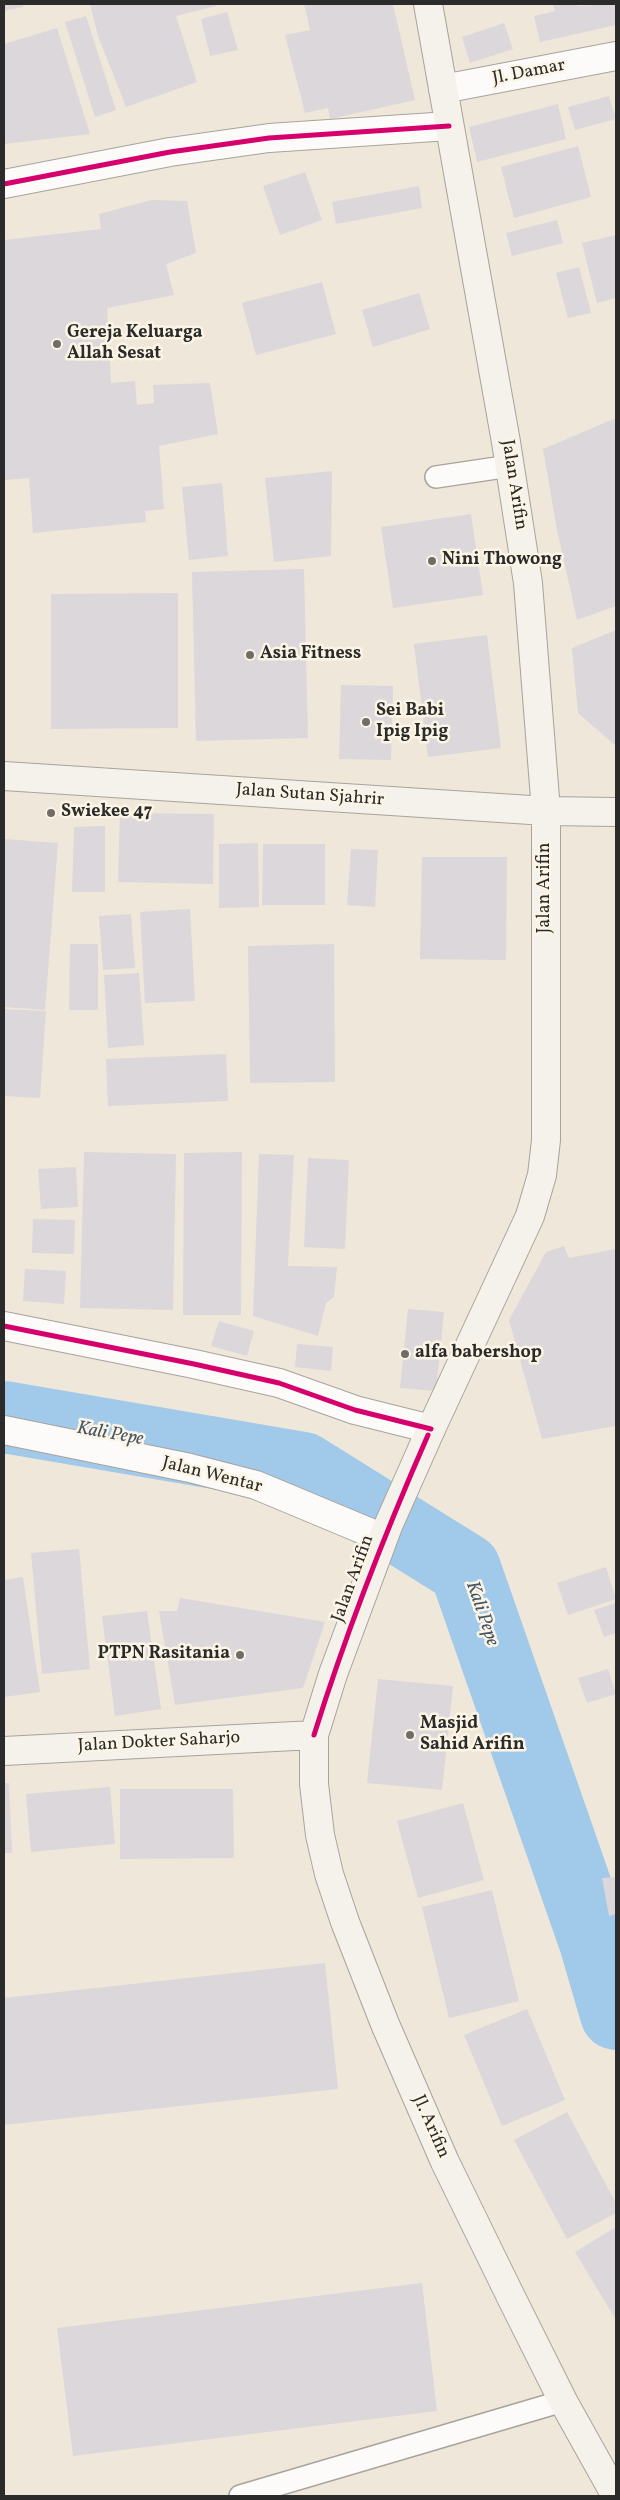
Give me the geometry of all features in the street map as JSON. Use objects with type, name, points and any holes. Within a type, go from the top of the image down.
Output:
[{"type":"main road","name":"Jalan Arifin","points":[[314,1735],[333,1674],[385,1532],[429,1432],[530,1216],[542,1176],[546,1131],[546,811],[528,584],[510,466],[428,4]]},
{"type":"main road","name":"Jalan Sutan Sjahrir","points":[[4,776],[546,811],[616,812]]},
{"type":"main road","name":"Jalan Dokter Saharjo","points":[[4,1751],[314,1735]]},
{"type":"main road","name":"Jl. Arifin","points":[[314,1735],[314,1784],[320,1835],[345,1922],[385,2024],[445,2162],[563,2401],[616,2496]]},
{"type":"street","name":"Jl. Damar","points":[[442,89],[616,56]]},
{"type":"street","points":[[4,184],[218,145],[286,136],[449,126]]},
{"type":"street","points":[[4,1326],[279,1383],[355,1410],[429,1432]]},
{"type":"street","name":"Jalan Wentar","points":[[4,1430],[190,1468],[256,1485],[385,1532]]},
{"type":"lane","points":[[436,477],[510,466]]},
{"type":"lane","points":[[240,2496],[563,2401]]},
{"type":"building","points":[[4,4],[23,4],[23,7],[4,11]]},
{"type":"building","points":[[90,4],[215,4],[216,6],[176,16],[197,82],[126,107],[98,36]]},
{"type":"building","points":[[304,4],[393,4],[415,100],[330,119],[328,108],[305,113],[285,35],[310,30]]},
{"type":"building","points":[[553,4],[577,4],[578,6],[616,4],[616,25],[540,42],[534,16],[555,11]]},
{"type":"building","points":[[227,12],[238,50],[210,56],[201,19]]},
{"type":"building","points":[[86,16],[116,110],[95,117],[65,22]]},
{"type":"building","points":[[504,23],[513,49],[470,63],[462,37]]},
{"type":"building","points":[[57,28],[90,134],[4,144],[4,44]]},
{"type":"building","points":[[609,96],[616,119],[575,130],[568,107]]},
{"type":"building","points":[[558,104],[566,139],[477,162],[469,127]]},
{"type":"building","points":[[578,146],[591,197],[514,218],[501,167]]},
{"type":"building","points":[[305,172],[322,220],[280,235],[263,186]]},
{"type":"building","points":[[419,186],[422,208],[336,224],[332,202]]},
{"type":"building","name":"Gereja Keluarga Allah Sesat","points":[[151,200],[187,201],[196,253],[166,264],[174,295],[107,308],[111,383],[135,381],[137,405],[154,403],[153,385],[210,383],[218,434],[159,446],[164,509],[145,511],[146,522],[33,533],[29,478],[4,480],[4,240],[101,229],[99,214]]},
{"type":"building","points":[[557,220],[563,243],[512,256],[506,233]]},
{"type":"building","points":[[616,235],[616,298],[597,303],[582,243]]},
{"type":"building","points":[[579,267],[591,313],[568,318],[556,273]]},
{"type":"building","points":[[322,282],[336,334],[256,355],[242,303]]},
{"type":"building","points":[[419,293],[430,329],[373,347],[362,310]]},
{"type":"building","points":[[616,418],[616,606],[577,620],[557,530],[543,449]]},
{"type":"building","points":[[332,471],[331,556],[274,562],[265,478]]},
{"type":"building","points":[[222,483],[228,556],[189,560],[182,487]]},
{"type":"building","name":"Nini Thowong","points":[[471,514],[483,595],[393,608],[381,527]]},
{"type":"building","name":"Asia Fitness","points":[[304,569],[308,738],[196,741],[192,572]]},
{"type":"building","points":[[178,593],[178,728],[51,729],[51,594]]},
{"type":"building","points":[[616,630],[616,746],[578,713],[572,648]]},
{"type":"building","points":[[487,635],[501,748],[428,757],[414,644]]},
{"type":"building","name":"Sei Babi Ipig Ipig","points":[[341,685],[393,686],[391,760],[339,759]]},
{"type":"building","points":[[120,813],[214,814],[213,884],[118,882]]},
{"type":"building","points":[[105,826],[105,892],[72,892],[74,827]]},
{"type":"building","points":[[4,839],[58,843],[45,1010],[4,1007]]},
{"type":"building","points":[[258,843],[259,907],[219,908],[219,844]]},
{"type":"building","points":[[263,844],[325,844],[325,905],[262,905]]},
{"type":"building","points":[[351,849],[378,850],[375,907],[347,905]]},
{"type":"building","points":[[422,857],[507,857],[506,960],[420,959]]},
{"type":"building","points":[[190,909],[195,1001],[145,1003],[140,912]]},
{"type":"building","points":[[131,914],[135,968],[103,970],[99,916]]},
{"type":"building","points":[[70,944],[98,944],[98,1010],[69,1010]]},
{"type":"building","points":[[334,944],[335,1082],[250,1083],[248,946]]},
{"type":"building","points":[[139,973],[144,1045],[108,1048],[104,975]]},
{"type":"building","points":[[4,1009],[46,1011],[40,1098],[4,1096]]},
{"type":"building","points":[[226,1054],[228,1101],[108,1106],[106,1059]]},
{"type":"building","points":[[84,1152],[176,1154],[173,1310],[80,1308]]},
{"type":"building","points":[[242,1152],[241,1315],[183,1315],[184,1153]]},
{"type":"building","points":[[259,1154],[294,1155],[288,1266],[337,1267],[334,1297],[326,1303],[318,1336],[253,1316]]},
{"type":"building","points":[[308,1158],[349,1160],[345,1249],[304,1247]]},
{"type":"building","points":[[76,1167],[78,1207],[41,1209],[38,1169]]},
{"type":"building","points":[[33,1219],[75,1220],[74,1254],[32,1253]]},
{"type":"building","points":[[564,1246],[569,1258],[615,1249],[616,1251],[616,1426],[542,1439],[509,1320],[546,1252]]},
{"type":"building","points":[[25,1269],[66,1271],[64,1304],[23,1301]]},
{"type":"building","points":[[408,1309],[444,1312],[436,1391],[400,1388]]},
{"type":"building","points":[[219,1321],[254,1331],[247,1356],[211,1346]]},
{"type":"building","points":[[297,1344],[333,1347],[331,1371],[295,1367]]},
{"type":"building","points":[[79,1549],[90,1669],[42,1674],[31,1553]]},
{"type":"building","points":[[606,1567],[616,1599],[568,1615],[557,1583]]},
{"type":"building","points":[[23,1577],[40,1692],[4,1697],[4,1580]]},
{"type":"building","name":"PTPN Rasitania","points":[[180,1598],[325,1622],[303,1688],[175,1705],[159,1611],[177,1611]]},
{"type":"building","points":[[616,1603],[616,1633],[604,1637],[594,1610]]},
{"type":"building","points":[[147,1611],[161,1709],[115,1716],[102,1616]]},
{"type":"building","points":[[608,1669],[616,1694],[587,1703],[578,1678]]},
{"type":"building","name":"Masjid Sahid Arifin","points":[[378,1679],[453,1686],[442,1790],[367,1783]]},
{"type":"building","points":[[4,1783],[9,1783],[12,1853],[4,1853]]},
{"type":"building","points":[[110,1787],[115,1844],[31,1852],[26,1794]]},
{"type":"building","points":[[120,1789],[233,1789],[234,1858],[120,1859]]},
{"type":"building","points":[[463,1803],[484,1880],[418,1898],[397,1821]]},
{"type":"building","points":[[616,1877],[616,1914],[609,1916],[602,1878]]},
{"type":"building","points":[[492,1890],[519,2001],[449,2018],[422,1907]]},
{"type":"building","points":[[325,1963],[338,2089],[4,2125],[4,1998]]},
{"type":"building","points":[[527,2009],[565,2100],[502,2126],[464,2035]]},
{"type":"building","points":[[567,2112],[616,2203],[616,2213],[567,2239],[514,2140]]},
{"type":"building","points":[[616,2227],[616,2320],[575,2252]]},
{"type":"building","points":[[422,2283],[437,2411],[73,2456],[57,2328]]},
{"type":"waterway","name":"Kali Pepe","points":[[4,1417],[303,1468],[465,1569],[595,1942],[616,2014]]},
{"type":"cycle path","points":[[4,184],[170,152],[269,138],[449,126]]},
{"type":"cycle path","points":[[4,1326],[279,1383],[355,1410],[431,1429]]},
{"type":"cycle path","points":[[314,1735],[339,1659],[367,1584],[428,1435]]},
{"type":"place","name":"Gereja Keluarga Allah Sesat","points":[[57,344]]},
{"type":"place","name":"Nini Thowong","points":[[432,561]]},
{"type":"place","name":"Asia Fitness","points":[[250,655]]},
{"type":"place","name":"Sei Babi Ipig Ipig","points":[[366,722]]},
{"type":"place","name":"Swiekee 47","points":[[51,813]]},
{"type":"place","name":"alfa babershop","points":[[405,1354]]},
{"type":"place","name":"PTPN Rasitania","points":[[240,1655]]},
{"type":"place","name":"Masjid Sahid Arifin","points":[[410,1735]]}]
